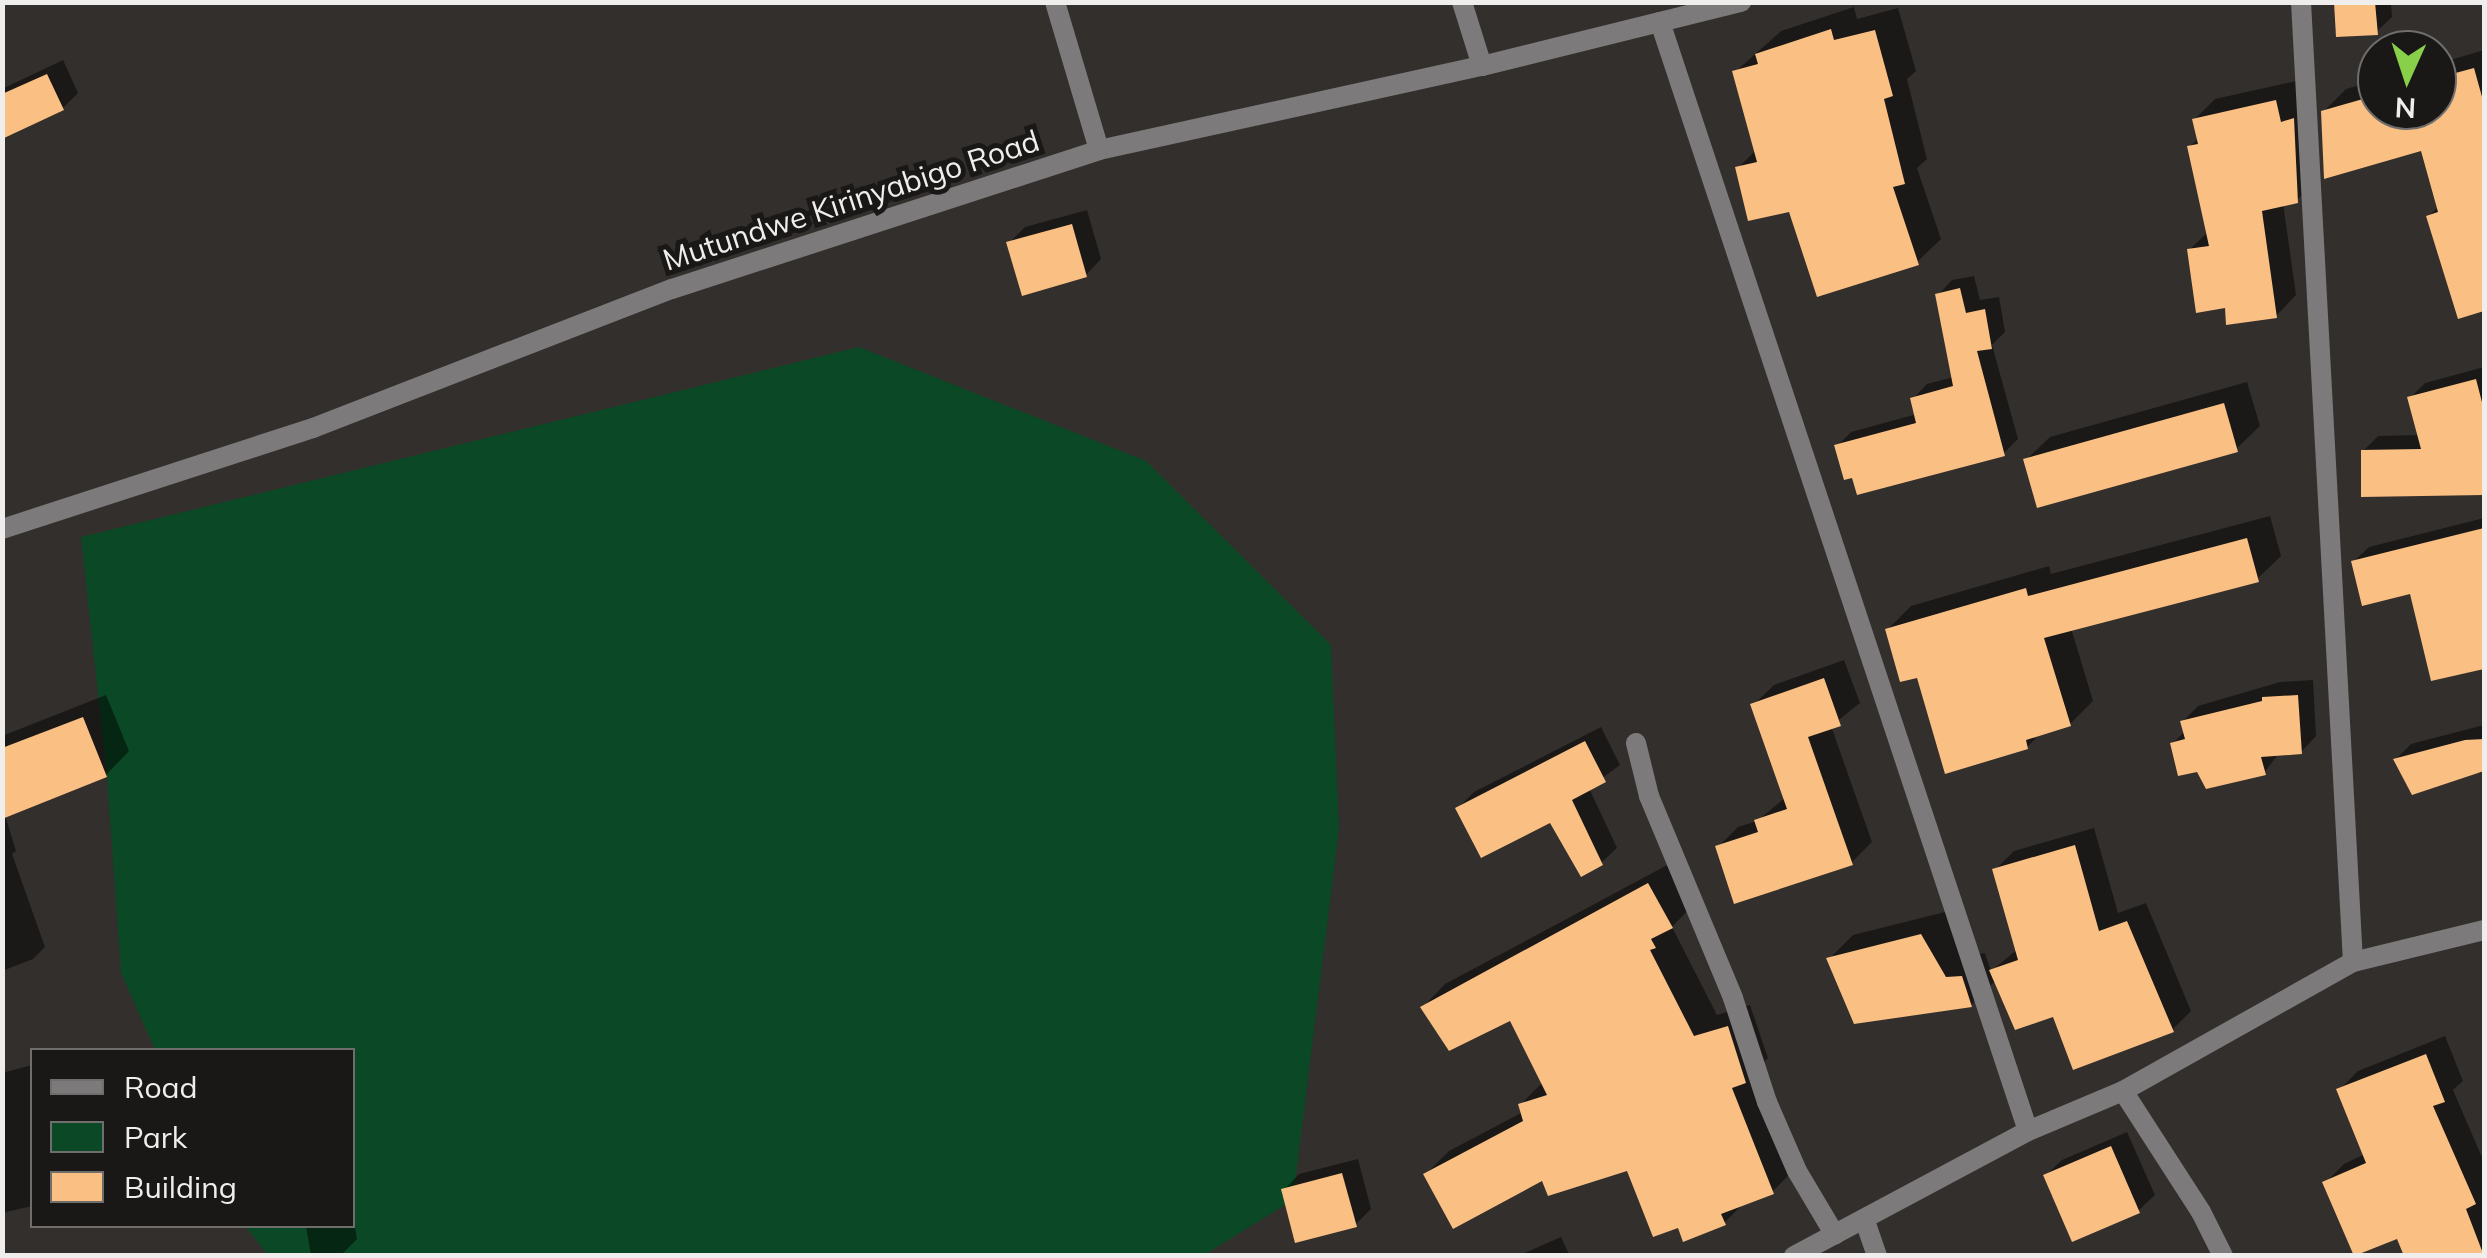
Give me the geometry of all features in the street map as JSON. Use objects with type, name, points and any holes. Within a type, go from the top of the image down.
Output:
[{"type":"street","points":[[1056,2],[1099,150]]},
{"type":"street","points":[[1462,2],[1482,66]]},
{"type":"street","name":"Mutundwe Kirinyabigo Road","points":[[2,529],[313,428],[672,290],[1099,150],[1482,66],[1740,2]]},
{"type":"street","points":[[2301,2],[2353,962]]},
{"type":"street","points":[[1660,22],[2028,1132]]},
{"type":"street","points":[[1636,743],[1649,796],[1733,998],[1767,1102],[1797,1171],[1834,1234]]},
{"type":"street","points":[[1794,1256],[2028,1132],[2124,1091],[2353,962],[2484,930]]},
{"type":"street","points":[[2124,1091],[2201,1212],[2223,1256]]},
{"type":"street","points":[[1864,1221],[1877,1256]]},
{"type":"green space","points":[[859,347],[1146,461],[1331,645],[1339,829],[1293,1200],[1204,1255],[268,1255],[247,1228],[355,1228],[355,1048],[154,1048],[121,973],[107,777],[81,537]]},
{"type":"building","points":[[2334,2],[2375,2],[2378,30],[2357,30],[2357,36],[2336,37]]},
{"type":"building","points":[[1831,29],[1834,40],[1875,30],[1893,96],[1884,99],[1905,184],[1893,187],[1919,265],[1817,297],[1789,212],[1748,221],[1735,167],[1757,162],[1732,71],[1758,64],[1755,54]]},
{"type":"building","points":[[2474,68],[2484,104],[2484,311],[2458,319],[2426,216],[2438,212],[2421,151],[2324,179],[2321,111],[2357,101],[2357,130],[2457,130],[2457,73]]},
{"type":"building","points":[[47,74],[64,110],[2,139],[2,94]]},
{"type":"building","points":[[2276,100],[2281,122],[2294,118],[2298,203],[2262,211],[2277,318],[2226,325],[2225,308],[2196,313],[2187,249],[2209,246],[2187,146],[2198,144],[2192,119]]},
{"type":"building","points":[[1072,224],[1087,277],[1022,296],[1006,242]]},
{"type":"building","points":[[1960,288],[1966,313],[1985,309],[1992,349],[1977,351],[2005,456],[1857,495],[1852,478],[1844,480],[1834,445],[1916,423],[1910,398],[1953,386],[1935,294]]},
{"type":"building","points":[[2476,379],[2484,410],[2484,495],[2361,497],[2361,450],[2421,449],[2407,397]]},
{"type":"building","points":[[2224,403],[2238,452],[2037,508],[2023,459]]},
{"type":"building","points":[[2484,528],[2484,669],[2431,681],[2410,594],[2362,606],[2351,561]]},
{"type":"building","points":[[2247,538],[2259,582],[2044,638],[2071,726],[2026,740],[2028,749],[1945,774],[1917,678],[1900,682],[1885,629],[2026,588],[2028,596]]},
{"type":"building","points":[[1824,678],[1841,726],[1808,737],[1853,865],[1734,904],[1715,846],[1758,832],[1754,820],[1787,809],[1750,704]]},
{"type":"building","points":[[2298,695],[2302,754],[2261,757],[2266,775],[2206,789],[2197,772],[2178,776],[2170,743],[2185,739],[2180,721],[2262,701],[2262,697]]},
{"type":"building","points":[[83,717],[107,777],[2,819],[2,748]]},
{"type":"building","points":[[2484,739],[2484,771],[2412,795],[2393,759],[2465,740]]},
{"type":"building","points":[[1585,741],[1606,782],[1572,800],[1603,865],[1581,877],[1550,823],[1481,858],[1455,808]]},
{"type":"building","points":[[2075,845],[2099,931],[2127,921],[2174,1032],[2073,1070],[2053,1017],[2015,1030],[1989,970],[2018,960],[1992,869]]},
{"type":"building","points":[[1648,883],[1673,928],[1651,939],[1656,948],[1650,950],[1694,1036],[1728,1026],[1746,1083],[1732,1088],[1774,1194],[1721,1214],[1726,1225],[1683,1242],[1678,1228],[1653,1237],[1627,1171],[1548,1196],[1542,1181],[1453,1229],[1423,1174],[1523,1121],[1518,1104],[1547,1095],[1510,1021],[1449,1051],[1420,1007]]},
{"type":"building","points":[[1921,934],[1946,977],[1962,976],[1972,1007],[1854,1024],[1826,958]]},
{"type":"building","points":[[2426,1054],[2445,1102],[2433,1106],[2476,1204],[2466,1209],[2484,1256],[2404,1256],[2397,1239],[2354,1256],[2322,1182],[2366,1163],[2336,1089]]},
{"type":"building","points":[[2111,1146],[2140,1213],[2072,1242],[2043,1175]]},
{"type":"building","points":[[1342,1173],[1357,1227],[1295,1243],[1281,1189]]}]
